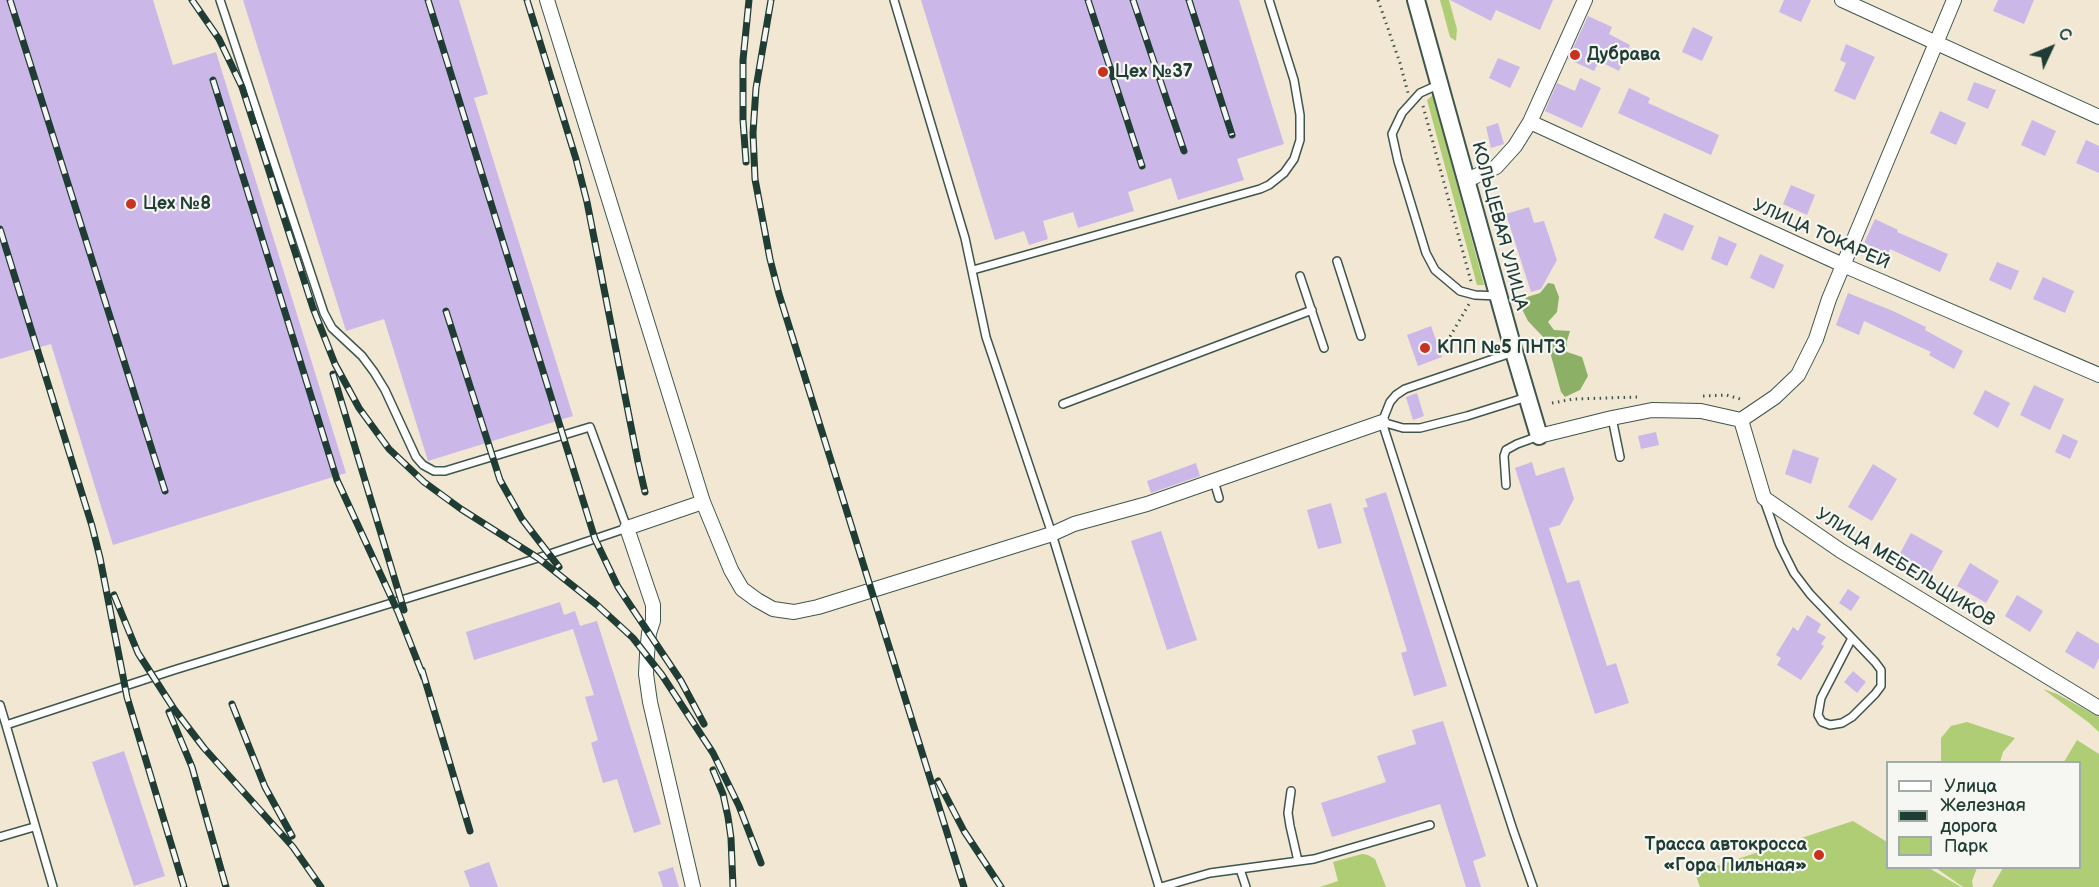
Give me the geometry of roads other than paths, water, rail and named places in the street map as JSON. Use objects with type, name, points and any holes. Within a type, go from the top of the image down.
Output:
[{"type":"street","points":[[547,0],[703,502],[730,570],[742,589],[773,609],[794,612],[818,607],[1052,534],[1074,524],[1147,504],[1382,422]]},
{"type":"street","name":"КОЛЬЦЕВАЯ УЛИЦА","points":[[1416,0],[1539,436]]},
{"type":"street","points":[[1467,180],[1484,174],[1507,157],[1530,122],[1585,0]]},
{"type":"street","points":[[1842,0],[2099,117]]},
{"type":"street","points":[[1539,436],[1652,410],[1701,411],[1742,420],[1775,397],[1798,375],[1816,339],[1829,299],[1954,0]]},
{"type":"street","name":"УЛИЦА ТОКАРЕЙ","points":[[1530,122],[1843,265],[2099,375]]},
{"type":"street","points":[[1742,420],[1764,498]]},
{"type":"street","name":"УЛИЦА МЕБЕЛЬЩИКОВ","points":[[1764,498],[1841,551],[2099,708]]},
{"type":"street","points":[[693,887],[650,702],[646,674],[649,633],[654,621],[653,605],[627,528],[703,502]]},
{"type":"lane","points":[[6,725],[627,528],[590,427],[445,471],[429,468],[416,457],[389,398],[374,372],[332,328],[324,313],[220,0]]},
{"type":"lane","points":[[894,0],[973,270],[986,337],[1052,534],[1160,887],[1210,873],[1335,854],[1430,825]]},
{"type":"lane","points":[[973,270],[1260,189],[1284,173],[1294,159],[1300,140],[1300,115],[1294,80],[1269,0]]},
{"type":"lane","points":[[1440,84],[1420,93],[1402,113],[1392,134],[1407,191],[1426,253],[1435,270],[1460,291],[1475,295],[1498,296]]},
{"type":"lane","points":[[1336,261],[1361,336]]},
{"type":"lane","points":[[1300,276],[1324,348]]},
{"type":"lane","points":[[1063,404],[1312,310]]},
{"type":"lane","points":[[1514,352],[1404,389],[1390,402],[1382,422],[1533,887]]},
{"type":"lane","points":[[1382,422],[1403,428],[1420,428],[1527,397]]},
{"type":"lane","points":[[1612,418],[1620,457]]},
{"type":"lane","points":[[1506,485],[1504,456],[1506,450],[1539,436]]},
{"type":"lane","points":[[1214,482],[1219,498]]},
{"type":"lane","points":[[1764,498],[1780,545],[1794,573],[1810,594],[1852,638],[1881,670],[1881,686],[1875,694],[1852,717],[1842,723],[1830,725],[1822,722],[1818,715],[1821,698],[1852,638]]},
{"type":"lane","points":[[0,705],[53,887]]},
{"type":"lane","points":[[1291,791],[1288,813],[1298,861]]},
{"type":"lane","points":[[0,837],[34,826]]},
{"type":"lane","points":[[1240,869],[1246,887]]},
{"type":"railway","points":[[10,0],[165,491]]},
{"type":"railway","points":[[192,0],[219,39],[242,87],[313,308],[335,364],[359,408],[389,449],[424,482],[461,509],[538,558],[597,605],[633,638],[662,675],[713,753],[739,806],[761,863]]},
{"type":"railway","points":[[428,0],[595,539],[618,587],[681,681],[704,724]]},
{"type":"railway","points":[[527,0],[587,202],[645,492]]},
{"type":"railway","points":[[746,162],[743,60],[749,0]]},
{"type":"railway","points":[[771,0],[756,88],[753,133],[755,179],[770,259],[964,887]]},
{"type":"railway","points":[[1088,0],[1142,166]]},
{"type":"railway","points":[[1133,0],[1184,151]]},
{"type":"railway","points":[[1189,0],[1232,135]]},
{"type":"railway","points":[[213,80],[337,480],[398,612],[424,678]]},
{"type":"railway","points":[[0,229],[92,526],[127,697],[184,887]]},
{"type":"railway","points":[[446,311],[500,480],[522,519],[559,567]]},
{"type":"railway","points":[[333,374],[404,610]]},
{"type":"railway","points":[[114,595],[138,653],[174,709],[204,748],[293,847],[321,887]]},
{"type":"railway","points":[[422,670],[470,831]]},
{"type":"railway","points":[[232,704],[265,787],[292,836]]},
{"type":"railway","points":[[169,712],[192,767],[226,887]]},
{"type":"railway","points":[[713,770],[723,794],[728,817],[733,887]]},
{"type":"railway","points":[[938,781],[964,831],[1001,887]]},
{"type":"place","name":"Дубрава","points":[[1575,55]]},
{"type":"place","name":"Цех №37","points":[[1103,72]]},
{"type":"place","name":"Цех №8","points":[[131,204]]},
{"type":"place","name":"КПП №5 ПНТЗ","points":[[1425,348]]},
{"type":"place","name":"Трасса автокросса «Гора Пильная»","points":[[1819,855]]}]
